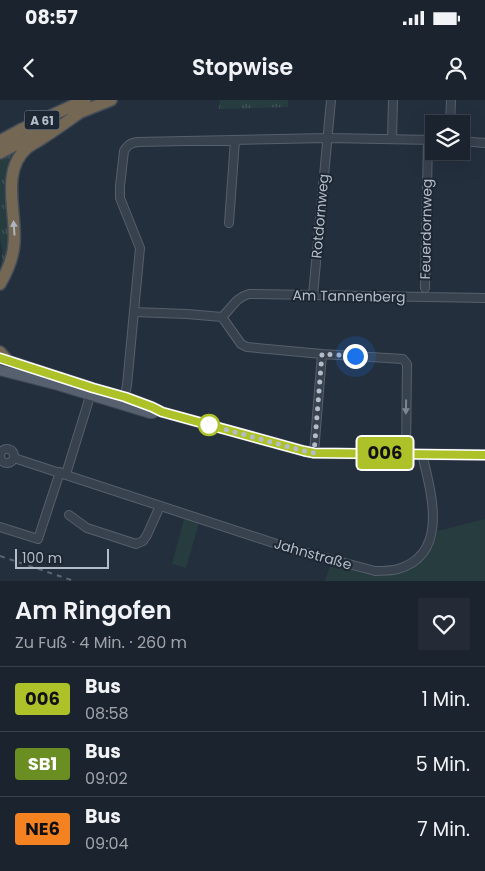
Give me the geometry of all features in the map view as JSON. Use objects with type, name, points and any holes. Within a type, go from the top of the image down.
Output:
[{"type":"highway","name":"A 61","points":[[0,141],[22,129],[84,105],[112,100]]},
{"type":"highway","name":"A 61","points":[[0,153],[84,105]]},
{"type":"highway","points":[[0,284],[14,246],[15,231],[11,194],[15,166],[27,148],[84,105]]},
{"type":"main road","points":[[2,360],[124,402],[152,407],[162,412],[314,453],[485,455]]},
{"type":"street","name":"Rotdornweg","points":[[313,295],[331,100]]},
{"type":"street","points":[[392,139],[393,100]]},
{"type":"street","points":[[450,115],[451,100]]},
{"type":"street","points":[[124,402],[140,248],[120,198],[124,151],[130,144],[138,142],[328,138],[425,140]]},
{"type":"street","points":[[228,223],[235,140]]},
{"type":"street","points":[[470,141],[485,142]]},
{"type":"street","name":"Feuerdornweg","points":[[425,288],[430,160]]},
{"type":"street","name":"Am Tannenberg","points":[[222,317],[236,300],[241,296],[249,294],[485,298]]},
{"type":"street","points":[[134,312],[222,317],[241,344],[247,347],[403,359],[407,364],[406,453]]},
{"type":"street","points":[[314,453],[322,354]]},
{"type":"street","points":[[0,527],[38,540],[92,392]]},
{"type":"street","name":"Jahnstraße","points":[[14,458],[292,549],[375,571],[398,569],[407,566],[418,559],[429,545],[434,520],[429,483],[422,454]]},
{"type":"street","points":[[69,515],[87,528],[136,544],[147,535],[160,506]]},
{"type":"green space","points":[[220,100],[288,100],[288,107],[219,109]]},
{"type":"green space","points":[[25,145],[19,152],[12,239],[0,278],[2,254],[0,239],[0,160]]},
{"type":"green space","points":[[184,519],[199,523],[186,568],[172,564]]},
{"type":"green space","points":[[485,519],[485,581],[325,581],[331,563],[371,575],[384,576],[404,572],[419,563],[425,556],[438,531]]},
{"type":"railway","points":[[0,556],[74,581]]},
{"type":"bus line","name":"006","points":[[0,358],[125,397],[162,412],[314,453],[485,455]]},
{"type":"route","points":[[209,425],[314,453],[322,354],[355,356]]}]
